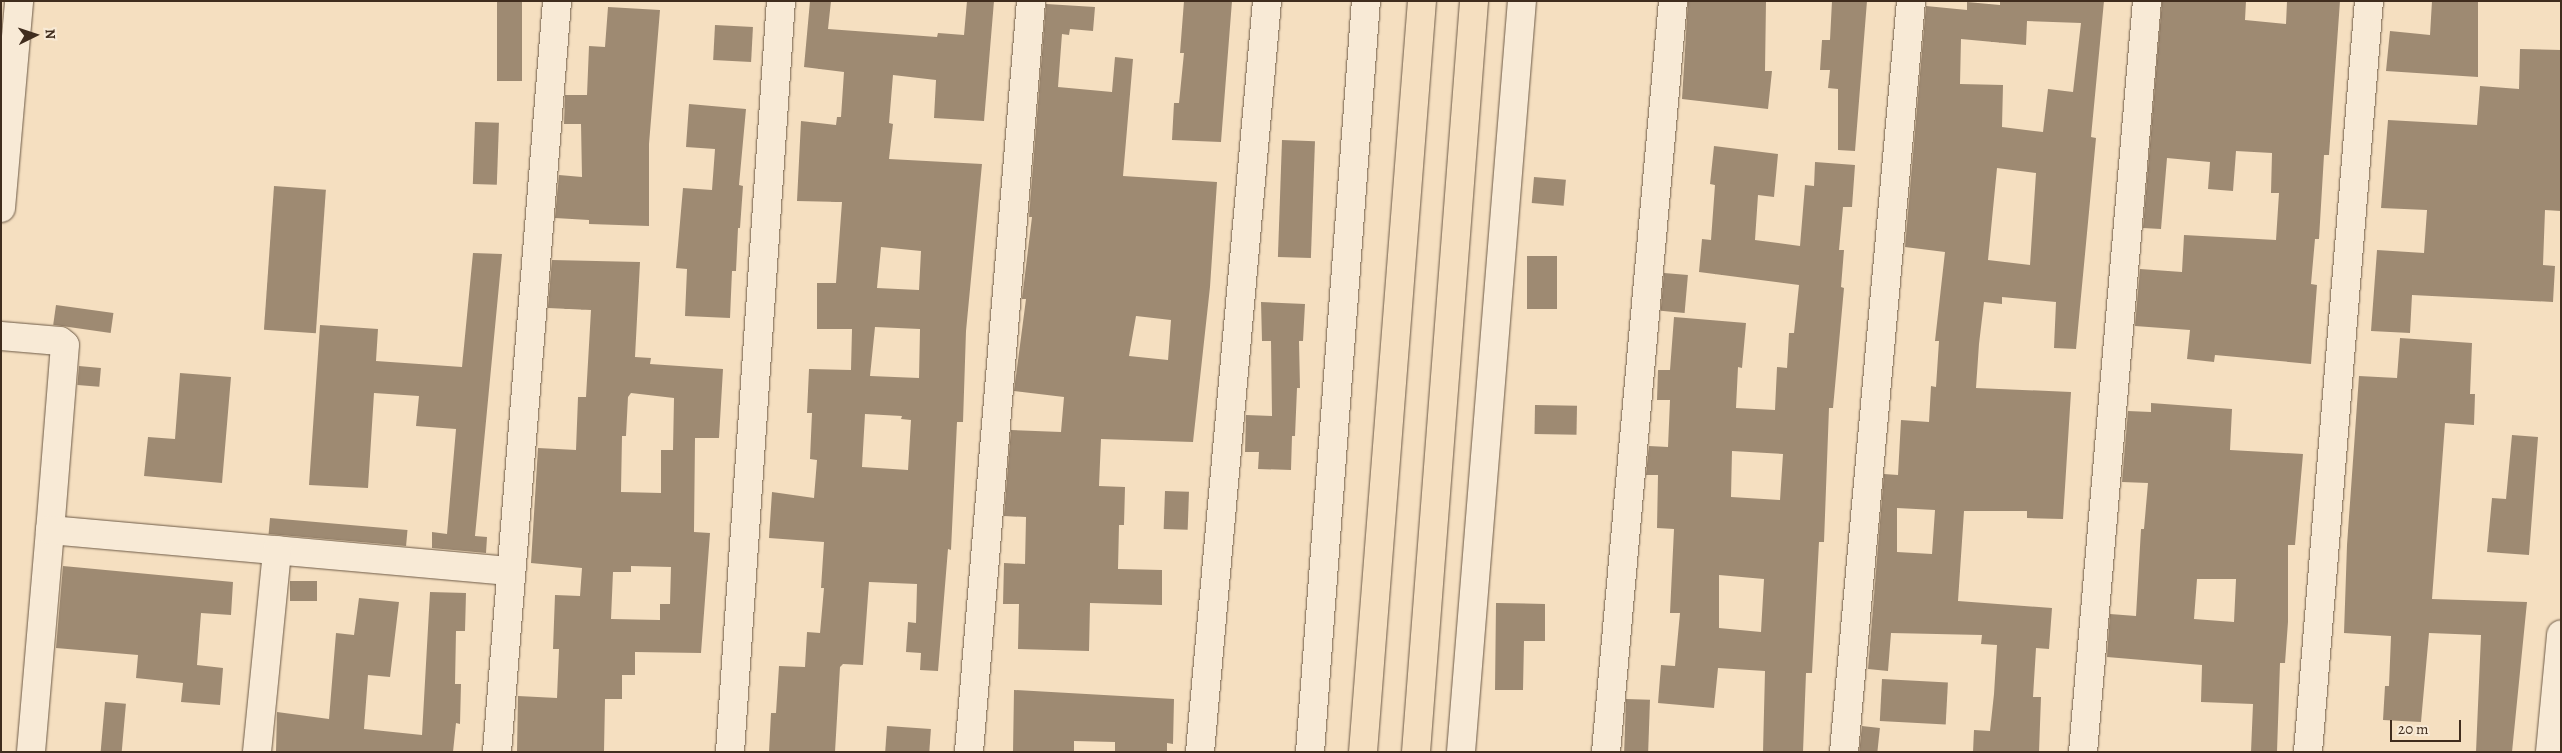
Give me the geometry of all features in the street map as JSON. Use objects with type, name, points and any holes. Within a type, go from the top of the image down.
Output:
[{"type":"main road","points":[[1362,752],[1422,1]]},
{"type":"main road","points":[[1416,752],[1474,1]]},
{"type":"street","points":[[1,208],[19,1]]},
{"type":"street","points":[[497,752],[509,570],[557,1]]},
{"type":"street","points":[[730,752],[781,1]]},
{"type":"street","points":[[969,752],[1031,1]]},
{"type":"street","points":[[1200,752],[1267,1]]},
{"type":"street","points":[[1310,752],[1366,1]]},
{"type":"street","points":[[1461,752],[1522,1]]},
{"type":"street","points":[[1606,752],[1673,1]]},
{"type":"street","points":[[1844,752],[1910,1]]},
{"type":"street","points":[[2082,752],[2147,1]]},
{"type":"street","points":[[2308,752],[2369,1]]},
{"type":"street","points":[[1,336],[60,342],[65,345],[32,752]]},
{"type":"street","points":[[50,530],[509,570]]},
{"type":"street","points":[[258,752],[277,550]]},
{"type":"street","points":[[2550,752],[2561,635]]},
{"type":"building","points":[[497,1],[522,1],[522,81],[497,81]]},
{"type":"building","points":[[810,1],[831,1],[828,29],[937,37],[938,33],[964,35],[967,1],[994,1],[984,121],[934,118],[936,80],[893,75],[889,123],[893,124],[889,159],[982,164],[966,331],[963,422],[957,422],[951,550],[948,549],[938,671],[920,670],[921,653],[906,652],[908,622],[916,623],[917,584],[869,582],[863,665],[843,664],[840,667],[835,752],[769,752],[771,713],[776,713],[779,666],[805,667],[807,632],[820,633],[824,588],[821,588],[824,542],[769,538],[772,492],[814,498],[817,460],[810,459],[812,413],[807,413],[809,369],[851,370],[852,329],[817,329],[817,283],[836,283],[842,202],[797,201],[801,121],[836,125],[837,117],[841,117],[844,72],[804,67]],"holes":[[[881,247],[921,251],[919,290],[877,288]],[[875,327],[920,329],[919,378],[870,376]],[[865,414],[902,416],[901,419],[911,420],[908,470],[862,467]]]},
{"type":"building","points":[[1184,1],[1232,1],[1221,142],[1172,140],[1174,103],[1179,103],[1184,53],[1180,53]]},
{"type":"building","points":[[1688,1],[1766,1],[1765,71],[1772,71],[1768,109],[1682,99]]},
{"type":"building","points":[[1832,1],[1867,1],[1855,151],[1838,150],[1838,89],[1828,88],[1830,70],[1820,70],[1822,40],[1830,40]]},
{"type":"building","points":[[2000,1],[2104,1],[2091,137],[2096,138],[2076,349],[2054,348],[2056,302],[2002,297],[2002,304],[1984,302],[1979,344],[1976,388],[2071,392],[2063,519],[2027,518],[2027,511],[1964,511],[1958,601],[2052,608],[2049,649],[2036,648],[2033,697],[2041,697],[2039,752],[1973,752],[1974,730],[1990,731],[1994,694],[1997,645],[1981,644],[1982,635],[1891,633],[1888,671],[1868,669],[1884,474],[1898,475],[1901,420],[1929,422],[1931,386],[1936,387],[1939,341],[1935,341],[1945,252],[1905,247],[1926,6],[1967,10],[1967,2],[2000,5]],"holes":[[[2027,21],[2081,23],[2073,92],[2048,89],[2043,132],[2002,127],[2003,85],[1960,84],[1961,39],[2026,45]],[[1997,168],[2036,173],[2030,265],[1988,260]],[[1897,508],[1935,510],[1932,554],[1897,552]]]},
{"type":"building","points":[[2162,1],[2246,1],[2245,20],[2286,24],[2287,1],[2340,1],[2329,155],[2324,155],[2319,239],[2315,239],[2311,284],[2317,285],[2311,364],[2215,355],[2214,362],[2187,359],[2190,330],[2135,326],[2140,269],[2182,272],[2184,235],[2276,240],[2279,193],[2271,193],[2272,153],[2236,151],[2233,191],[2208,189],[2210,162],[2167,158],[2161,229],[2143,228]]},
{"type":"building","points":[[2432,1],[2478,1],[2478,77],[2386,71],[2390,31],[2430,35]]},
{"type":"building","points":[[1046,4],[1095,7],[1093,31],[1070,29],[1069,35],[1062,34],[1058,87],[1112,92],[1115,57],[1133,59],[1123,176],[1217,182],[1210,287],[1193,442],[1101,439],[1099,486],[1125,487],[1124,525],[1119,525],[1118,569],[1162,570],[1162,605],[1090,603],[1089,651],[1018,649],[1019,604],[1003,604],[1004,563],[1025,564],[1026,517],[1004,516],[1011,430],[1061,432],[1064,397],[1014,391],[1026,299],[1022,299],[1032,217],[1029,217]],"holes":[[[1136,316],[1171,320],[1168,360],[1129,356]]]},
{"type":"building","points":[[608,7],[660,10],[649,144],[649,226],[589,224],[589,220],[555,218],[559,175],[582,177],[581,124],[564,124],[565,95],[587,95],[589,46],[605,47]]},
{"type":"building","points":[[715,25],[753,27],[751,62],[713,60]]},
{"type":"building","points":[[2520,49],[2561,50],[2561,211],[2545,210],[2543,265],[2555,266],[2553,302],[2412,295],[2410,333],[2371,331],[2377,250],[2424,253],[2427,210],[2381,208],[2388,120],[2477,125],[2480,86],[2519,89]]},
{"type":"building","points":[[689,104],[746,109],[739,185],[743,186],[740,228],[738,228],[736,271],[732,271],[730,318],[685,316],[687,269],[676,268],[683,188],[712,190],[715,149],[686,147]]},
{"type":"building","points":[[475,122],[499,123],[497,185],[473,184]]},
{"type":"building","points":[[1282,140],[1315,141],[1311,258],[1278,257]]},
{"type":"building","points":[[1714,146],[1778,154],[1774,197],[1758,195],[1755,240],[1800,246],[1805,185],[1814,186],[1815,162],[1855,165],[1852,207],[1843,207],[1839,250],[1844,250],[1841,287],[1844,288],[1833,408],[1829,408],[1824,542],[1819,542],[1812,673],[1806,673],[1803,752],[1763,752],[1765,671],[1718,668],[1714,708],[1658,703],[1661,665],[1675,666],[1680,613],[1670,613],[1674,529],[1657,528],[1658,475],[1646,475],[1649,446],[1668,447],[1670,400],[1657,400],[1658,370],[1670,370],[1674,317],[1746,323],[1742,368],[1738,367],[1736,408],[1775,410],[1777,367],[1787,368],[1789,333],[1794,333],[1799,285],[1699,272],[1702,239],[1711,240],[1715,185],[1710,184]],"holes":[[[1732,451],[1783,454],[1780,500],[1731,497]],[[1719,575],[1764,579],[1761,632],[1719,628]]]},
{"type":"building","points":[[1534,177],[1566,180],[1564,206],[1532,203]]},
{"type":"building","points":[[274,186],[326,190],[316,333],[264,330]]},
{"type":"building","points":[[473,253],[502,254],[475,536],[487,537],[486,553],[432,548],[432,532],[447,534],[456,429],[416,426],[419,396],[374,393],[368,488],[309,485],[320,325],[378,329],[376,361],[462,367]]},
{"type":"building","points":[[1527,256],[1557,256],[1557,309],[1527,309]]},
{"type":"building","points":[[552,260],[640,262],[635,357],[651,358],[650,364],[723,369],[719,438],[695,438],[694,532],[710,533],[701,653],[635,652],[635,675],[622,675],[622,699],[605,699],[604,752],[517,752],[518,696],[557,698],[559,649],[553,649],[555,595],[580,596],[582,568],[531,563],[538,448],[576,450],[578,397],[586,397],[591,310],[548,308]],"holes":[[[631,393],[674,398],[673,450],[661,450],[661,493],[621,492],[622,436],[626,436],[628,397]],[[631,566],[671,567],[670,604],[660,604],[660,620],[611,619],[613,572],[631,572]]]},
{"type":"building","points":[[1664,273],[1688,275],[1685,313],[1661,311]]},
{"type":"building","points":[[1261,302],[1305,304],[1303,341],[1299,341],[1300,388],[1297,388],[1295,436],[1292,436],[1291,470],[1258,469],[1259,452],[1245,452],[1246,415],[1272,416],[1271,341],[1262,341]]},
{"type":"building","points":[[56,305],[113,313],[111,333],[53,325]]},
{"type":"building","points":[[2400,338],[2472,343],[2470,394],[2475,394],[2474,425],[2445,423],[2432,599],[2527,602],[2512,752],[2476,752],[2481,635],[2429,633],[2421,722],[2383,720],[2385,686],[2389,686],[2391,636],[2344,633],[2347,545],[2359,376],[2397,378]]},
{"type":"building","points":[[79,366],[101,368],[99,387],[77,385]]},
{"type":"building","points":[[180,373],[231,377],[222,483],[144,476],[148,437],[175,439]]},
{"type":"building","points":[[2151,403],[2232,409],[2230,450],[2303,454],[2295,545],[2288,545],[2288,622],[2285,663],[2280,663],[2277,752],[2251,752],[2253,704],[2201,702],[2202,665],[2107,657],[2110,614],[2136,616],[2141,529],[2144,529],[2148,483],[2122,482],[2128,411],[2151,412]],"holes":[[[2197,579],[2236,579],[2234,622],[2194,619]]]},
{"type":"building","points":[[1535,405],[1577,406],[1576,435],[1534,434]]},
{"type":"building","points":[[2512,435],[2538,437],[2529,555],[2487,552],[2492,498],[2506,499]]},
{"type":"building","points":[[1165,491],[1189,492],[1188,530],[1164,529]]},
{"type":"building","points":[[270,518],[407,530],[406,546],[269,534]]},
{"type":"building","points":[[63,566],[233,582],[231,615],[201,613],[197,665],[223,668],[220,705],[181,702],[183,683],[136,678],[138,655],[56,648]]},
{"type":"building","points":[[290,581],[317,581],[317,601],[290,601]]},
{"type":"building","points":[[430,592],[466,593],[465,631],[456,631],[455,684],[461,684],[460,724],[456,723],[453,752],[276,751],[277,712],[329,719],[336,633],[354,635],[359,598],[399,602],[390,677],[368,675],[364,729],[422,735]]},
{"type":"building","points":[[1496,603],[1545,604],[1545,641],[1524,641],[1523,690],[1495,690]]},
{"type":"building","points":[[1882,679],[1948,682],[1946,724],[1880,721]]},
{"type":"building","points":[[1014,690],[1174,699],[1173,744],[1167,743],[1167,752],[1115,752],[1115,742],[1074,741],[1074,752],[1013,752]]},
{"type":"building","points":[[1626,699],[1650,700],[1648,752],[1624,752]]},
{"type":"building","points":[[105,702],[126,704],[122,752],[101,752]]},
{"type":"building","points":[[887,726],[931,729],[929,752],[885,752]]},
{"type":"building","points":[[1862,726],[1880,728],[1877,752],[1859,752]]}]
